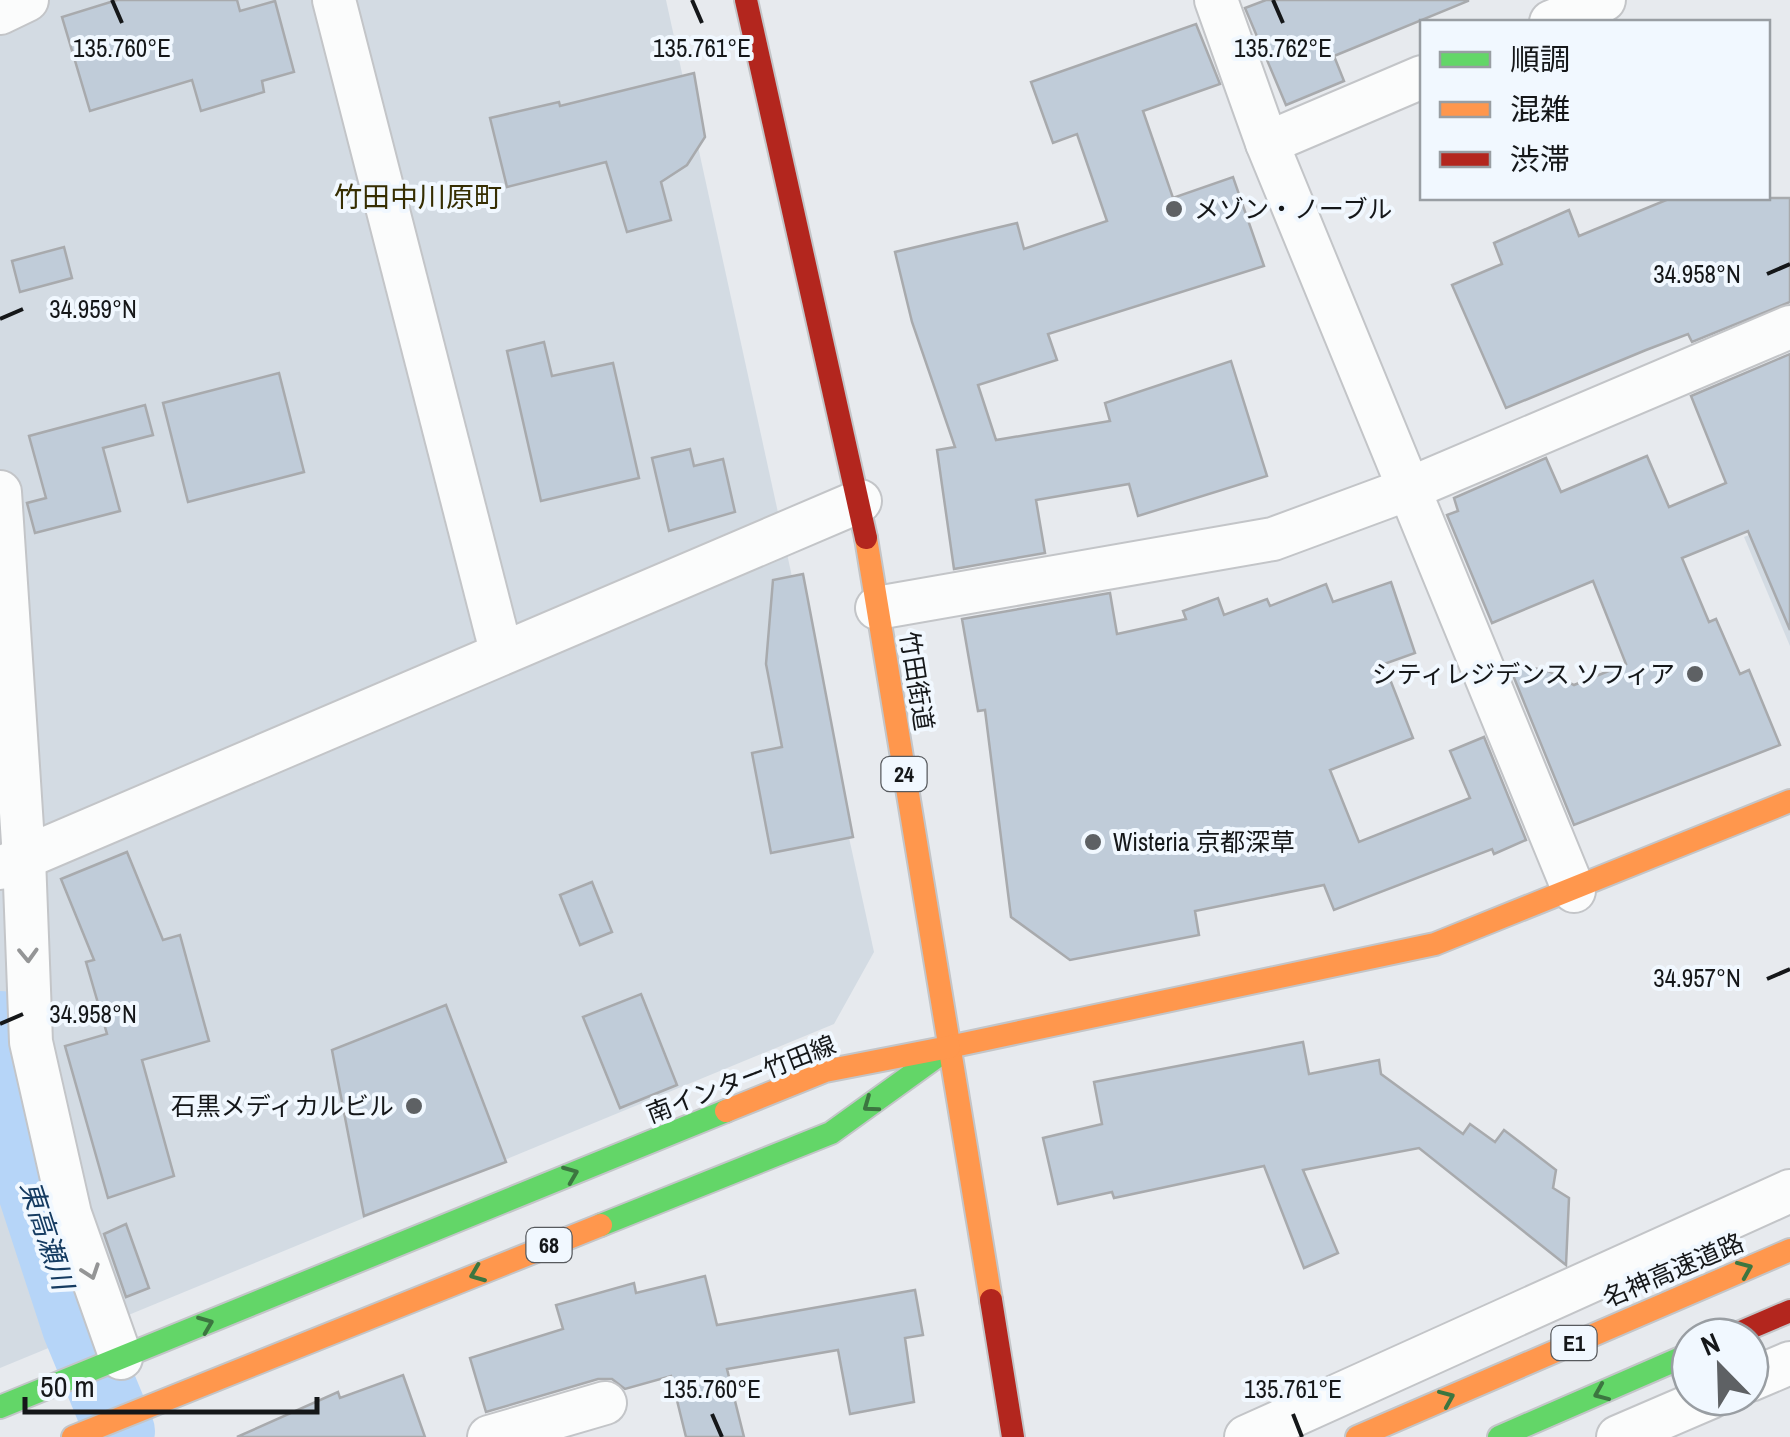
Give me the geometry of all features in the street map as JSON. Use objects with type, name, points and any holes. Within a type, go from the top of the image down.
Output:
[{"type":"main road","name":"竹田街道","points":[[746,0],[860,501],[1014,1437]]},
{"type":"main road","name":"南インター竹田線","points":[[5,1405],[825,1070],[949,1048],[1434,944],[1790,802]]},
{"type":"main road","name":"68","points":[[91,1432],[146,1419],[831,1134],[949,1048]]},
{"type":"main road","name":"名神高速道路","points":[[1357,1437],[1790,1250]]},
{"type":"main road","name":"E1","points":[[1498,1437],[1670,1363]]},
{"type":"main road","points":[[0,1381],[5,1405]]},
{"type":"street","points":[[0,13],[28,0]]},
{"type":"street","points":[[334,0],[501,650]]},
{"type":"street","points":[[1216,0],[1267,143],[1574,891]]},
{"type":"street","points":[[1555,20],[1604,0]]},
{"type":"street","points":[[1267,143],[1420,78]]},
{"type":"street","points":[[877,608],[1273,538],[1411,488],[1790,327]]},
{"type":"street","points":[[0,492],[12,863],[31,1042],[70,1214],[118,1359]]},
{"type":"street","points":[[12,863],[501,650],[860,501]]},
{"type":"street","points":[[1246,1437],[1790,1191]]},
{"type":"street","points":[[489,1437],[605,1403]]},
{"type":"street","points":[[1618,1437],[1670,1415]]},
{"type":"shaded area","points":[[0,0],[666,0],[874,952],[834,1024],[0,1368]]},
{"type":"shaded area","points":[[1790,517],[1790,646],[1744,537]]},
{"type":"building","points":[[117,0],[237,0],[240,11],[275,1],[294,72],[262,81],[264,92],[201,111],[192,80],[90,111],[62,17]]},
{"type":"building","points":[[1266,0],[1468,0],[1334,56],[1344,81],[1286,105],[1245,8]]},
{"type":"building","points":[[1196,24],[1220,84],[1143,111],[1173,198],[1233,177],[1264,266],[1048,334],[1057,360],[978,385],[996,440],[1110,421],[1105,403],[1231,361],[1267,476],[1138,516],[1129,484],[1036,500],[1045,553],[954,569],[937,450],[955,447],[912,322],[895,252],[1017,223],[1024,249],[1107,221],[1077,134],[1053,143],[1031,82]]},
{"type":"building","points":[[694,73],[705,137],[687,165],[661,182],[671,220],[627,232],[606,162],[507,187],[490,118],[559,102],[560,106]]},
{"type":"building","points":[[1790,198],[1790,302],[1692,342],[1688,334],[1506,408],[1452,285],[1502,264],[1494,243],[1569,210],[1579,236],[1666,200]]},
{"type":"building","points":[[64,247],[72,278],[20,292],[12,261]]},
{"type":"building","points":[[544,342],[552,376],[613,363],[639,478],[541,501],[507,351]]},
{"type":"building","points":[[1790,354],[1790,630],[1748,531],[1682,558],[1709,622],[1716,619],[1740,674],[1749,670],[1780,745],[1574,825],[1508,663],[1548,671],[1574,685],[1626,664],[1593,581],[1492,623],[1447,515],[1458,511],[1454,498],[1546,458],[1561,492],[1647,456],[1669,507],[1726,483],[1691,396]]},
{"type":"building","points":[[279,373],[304,472],[188,502],[163,403]]},
{"type":"building","points":[[145,405],[153,435],[103,448],[120,511],[35,533],[27,503],[46,498],[29,436]]},
{"type":"building","points":[[690,449],[694,466],[723,459],[735,512],[669,531],[652,458]]},
{"type":"building","points":[[803,574],[853,837],[771,853],[752,753],[782,747],[766,664],[773,580]]},
{"type":"building","points":[[1391,582],[1415,653],[1384,664],[1413,738],[1330,770],[1359,842],[1470,798],[1450,751],[1484,737],[1526,840],[1494,854],[1492,849],[1334,910],[1324,885],[1195,911],[1199,935],[1070,960],[1011,917],[985,710],[978,711],[962,619],[1110,593],[1117,634],[1186,619],[1183,611],[1218,598],[1224,615],[1267,599],[1270,606],[1326,584],[1333,602]]},
{"type":"building","points":[[127,852],[163,940],[180,935],[209,1041],[142,1060],[174,1176],[108,1198],[65,1046],[107,1034],[86,962],[94,960],[61,879]]},
{"type":"building","points":[[592,882],[612,932],[580,945],[560,895]]},
{"type":"building","points":[[641,994],[677,1085],[620,1108],[583,1017]]},
{"type":"building","name":"石黒メディカルビル","points":[[446,1005],[506,1162],[364,1216],[332,1050]]},
{"type":"building","points":[[1303,1042],[1309,1074],[1379,1060],[1381,1074],[1463,1134],[1470,1124],[1495,1142],[1504,1130],[1556,1170],[1553,1188],[1569,1198],[1566,1265],[1419,1148],[1303,1170],[1338,1253],[1304,1268],[1264,1166],[1114,1198],[1112,1192],[1058,1204],[1043,1138],[1102,1124],[1094,1082]]},
{"type":"building","points":[[126,1224],[149,1288],[126,1297],[104,1234]]},
{"type":"building","points":[[705,1276],[717,1325],[915,1290],[923,1335],[905,1338],[914,1402],[850,1414],[838,1350],[727,1369],[744,1437],[686,1437],[671,1376],[625,1389],[612,1379],[598,1379],[486,1412],[470,1358],[563,1329],[556,1305],[634,1283],[636,1293]]},
{"type":"building","points":[[403,1375],[425,1437],[237,1437],[338,1392],[340,1398]]},
{"type":"waterway","name":"東高瀬川","points":[[0,1026],[11,1125],[77,1327],[120,1431]]},
{"type":"traffic: fast","points":[[601,1225],[831,1133],[939,1055]]},
{"type":"traffic: fast","points":[[0,1407],[726,1111]]},
{"type":"traffic: fast","points":[[1499,1437],[1670,1363]]},
{"type":"traffic: slow","points":[[866,538],[991,1300]]},
{"type":"traffic: slow","points":[[949,1047],[1435,944],[1790,801]]},
{"type":"traffic: slow","points":[[726,1111],[825,1071],[949,1047]]},
{"type":"traffic: slow","points":[[73,1437],[601,1225]]},
{"type":"traffic: slow","points":[[1357,1437],[1790,1250]]},
{"type":"traffic: jam","points":[[746,0],[866,538]]},
{"type":"traffic: jam","points":[[991,1300],[1013,1437]]},
{"type":"traffic: jam","points":[[1770,1320],[1790,1311]]},
{"type":"place","name":"メゾン・ノーブル","points":[[1174,209]]},
{"type":"place","name":"シティレジデンス ソフィア","points":[[1695,674]]},
{"type":"place","name":"Wisteria 京都深草","points":[[1093,842]]},
{"type":"place","name":"石黒メディカルビル","points":[[414,1106]]},
{"type":"district","name":"竹田中川原町","points":[[418,197]]}]
